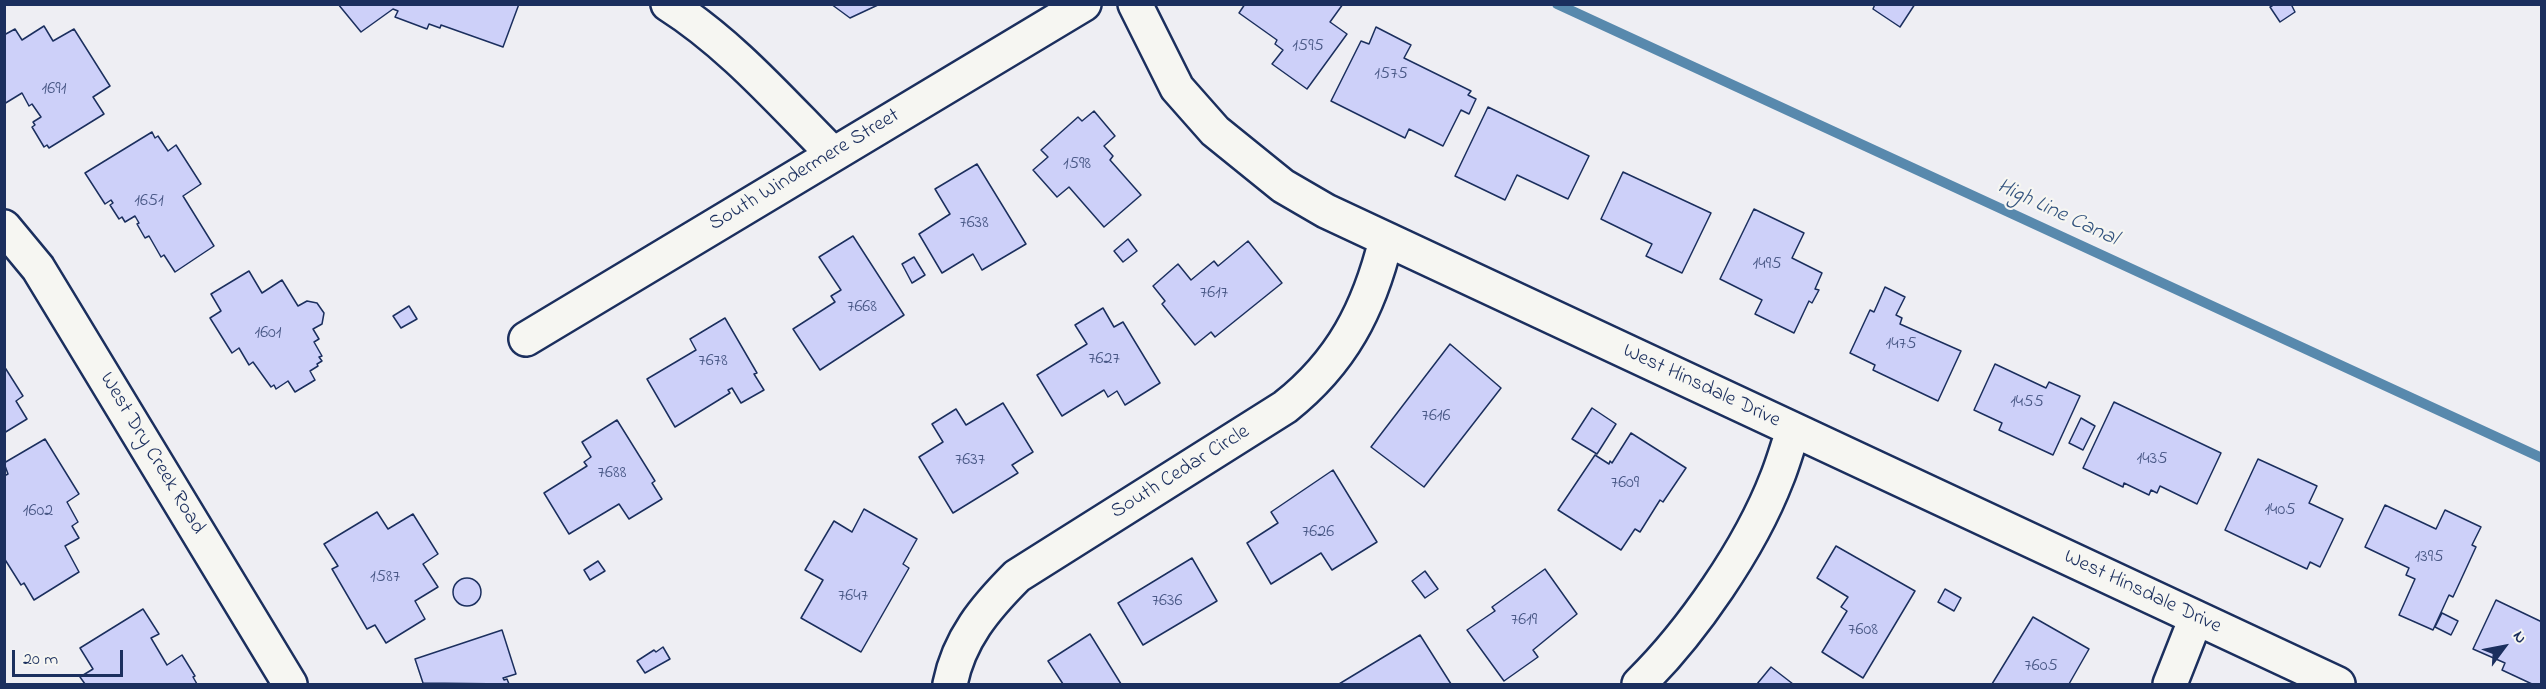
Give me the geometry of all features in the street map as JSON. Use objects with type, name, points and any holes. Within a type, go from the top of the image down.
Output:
[{"type":"street","points":[[668,4],[694,21],[736,57],[833,154]]},
{"type":"street","name":"South Windermere Street","points":[[526,339],[1084,4]]},
{"type":"street","name":"West Hinsdale Drive","points":[[1135,4],[1177,88],[1215,131],[1283,186],[1326,211],[2338,684]]},
{"type":"street","name":"West Dry Creek Road","points":[[4,227],[38,268],[290,684]]},
{"type":"street","name":"South Cedar Circle","points":[[950,684],[954,667],[969,634],[987,607],[1017,576],[1285,407],[1330,366],[1355,328],[1372,289],[1386,240]]},
{"type":"street","points":[[1639,684],[1675,644],[1727,572],[1777,480],[1793,430]]},
{"type":"street","points":[[2170,684],[2196,618]]},
{"type":"building","points":[[338,4],[519,4],[503,47],[441,25],[440,28],[429,24],[427,29],[395,17],[398,11],[393,9],[361,32]]},
{"type":"building","points":[[831,4],[880,4],[850,18]]},
{"type":"building","points":[[1245,4],[1343,4],[1330,22],[1347,34],[1307,89],[1272,64],[1283,50],[1275,44],[1277,40],[1239,13]]},
{"type":"building","points":[[1875,4],[1915,4],[1900,27],[1873,9]]},
{"type":"building","points":[[2275,4],[2291,4],[2295,12],[2280,22],[2270,7]]},
{"type":"building","points":[[44,26],[53,41],[74,29],[110,86],[93,97],[104,114],[49,148],[47,145],[44,147],[32,127],[35,125],[33,122],[41,117],[32,104],[29,106],[22,93],[4,104],[4,35],[15,29],[22,40]]},
{"type":"building","points":[[1376,27],[1411,45],[1404,58],[1471,91],[1468,95],[1476,99],[1469,114],[1461,110],[1443,146],[1409,129],[1405,138],[1331,101],[1361,41],[1369,44]]},
{"type":"building","points":[[1488,107],[1589,156],[1568,199],[1517,175],[1505,200],[1455,176]]},
{"type":"building","points":[[1094,111],[1115,136],[1104,146],[1113,156],[1110,160],[1141,195],[1104,227],[1069,187],[1057,197],[1033,170],[1048,157],[1041,150],[1078,117],[1082,121]]},
{"type":"building","points":[[152,132],[155,138],[158,136],[168,151],[176,145],[201,184],[183,196],[214,246],[175,272],[164,255],[161,257],[149,236],[145,238],[135,216],[125,222],[122,217],[119,219],[110,205],[113,203],[111,200],[105,204],[85,173]]},
{"type":"building","points":[[977,164],[1026,244],[982,270],[973,254],[942,273],[919,234],[950,214],[935,189]]},
{"type":"building","points":[[1623,172],[1711,213],[1682,273],[1646,256],[1652,244],[1601,219]]},
{"type":"building","points":[[1754,209],[1804,233],[1792,258],[1822,273],[1815,289],[1819,290],[1812,303],[1809,301],[1794,333],[1755,314],[1762,300],[1720,279]]},
{"type":"building","points":[[853,236],[904,315],[820,370],[793,329],[835,302],[831,296],[841,290],[819,257]]},
{"type":"building","points":[[1128,239],[1137,251],[1123,262],[1114,251]]},
{"type":"building","points":[[1248,241],[1282,283],[1215,337],[1211,332],[1195,345],[1162,304],[1165,301],[1153,286],[1178,264],[1191,280],[1214,261],[1218,266]]},
{"type":"building","points":[[914,257],[925,275],[912,283],[902,264]]},
{"type":"building","points":[[249,271],[262,293],[282,280],[298,306],[307,301],[317,303],[324,313],[322,324],[313,329],[319,339],[314,342],[322,356],[319,357],[322,361],[310,371],[315,380],[295,392],[288,381],[276,389],[274,385],[271,387],[253,362],[249,365],[239,348],[232,353],[210,318],[221,311],[211,294]]},
{"type":"building","points":[[1885,287],[1905,297],[1896,315],[1902,318],[1900,324],[1961,351],[1938,401],[1873,370],[1875,365],[1850,353],[1870,310],[1874,312]]},
{"type":"building","points":[[409,306],[417,319],[401,328],[393,316]]},
{"type":"building","points":[[1103,308],[1114,327],[1123,322],[1160,383],[1125,405],[1117,391],[1108,397],[1104,390],[1062,416],[1037,375],[1087,344],[1075,325]]},
{"type":"building","points":[[725,318],[757,373],[754,374],[764,390],[741,403],[732,388],[728,390],[730,393],[675,427],[647,379],[696,350],[690,339]]},
{"type":"building","points":[[1450,344],[1501,388],[1424,487],[1371,447]]},
{"type":"building","points":[[1995,364],[2046,388],[2049,382],[2080,396],[2053,455],[1999,430],[2002,423],[1974,410]]},
{"type":"building","points":[[4,366],[23,396],[16,401],[27,419],[4,433]]},
{"type":"building","points":[[2114,402],[2221,453],[2197,504],[2160,486],[2157,493],[2151,490],[2149,495],[2124,483],[2123,487],[2083,468]]},
{"type":"building","points":[[1003,403],[1033,452],[1012,465],[1018,473],[953,513],[919,457],[943,442],[932,424],[956,409],[966,425]]},
{"type":"building","points":[[1592,408],[1616,424],[1597,454],[1572,439]]},
{"type":"building","points":[[2081,418],[2095,426],[2083,450],[2069,443]]},
{"type":"building","points":[[617,420],[655,481],[652,483],[662,499],[629,519],[619,504],[569,534],[544,493],[587,466],[584,462],[591,457],[582,442]]},
{"type":"building","points":[[1631,433],[1686,468],[1663,502],[1660,500],[1640,532],[1635,529],[1621,550],[1558,510],[1595,455],[1609,464],[1610,461],[1612,463]]},
{"type":"building","points":[[45,439],[79,494],[67,502],[78,522],[72,526],[79,538],[65,546],[79,572],[34,600],[24,583],[21,585],[4,558],[4,476],[8,474],[4,463]]},
{"type":"building","points":[[2258,459],[2317,486],[2309,503],[2343,519],[2320,567],[2310,562],[2307,569],[2225,530]]},
{"type":"building","points":[[1333,470],[1377,542],[1332,570],[1321,553],[1271,584],[1247,543],[1278,523],[1271,512]]},
{"type":"building","points":[[2385,505],[2436,529],[2445,510],[2481,527],[2472,545],[2476,547],[2453,597],[2449,595],[2433,630],[2399,615],[2415,579],[2406,575],[2409,568],[2365,547]]},
{"type":"building","points":[[864,509],[917,539],[903,564],[909,568],[861,652],[801,618],[823,580],[805,570],[834,521],[852,532]]},
{"type":"building","points":[[377,512],[388,529],[413,514],[438,554],[423,564],[438,587],[415,601],[425,619],[386,643],[375,625],[367,629],[332,569],[338,566],[324,544]]},
{"type":"building","points":[[1836,546],[1915,591],[1863,678],[1822,652],[1847,611],[1841,607],[1848,597],[1817,578]]},
{"type":"building","points":[[1192,558],[1217,601],[1143,645],[1118,603]]},
{"type":"building","points":[[598,561],[605,571],[590,580],[584,570]]},
{"type":"building","points":[[1545,569],[1577,614],[1533,650],[1538,657],[1504,681],[1467,630],[1495,611],[1492,607]]},
{"type":"building","points":[[1425,571],[1438,589],[1425,598],[1412,581]]},
{"type":"building","points":[[467,578],[477,582],[481,592],[477,602],[467,606],[457,602],[453,592],[457,582]]},
{"type":"building","points":[[1945,589],[1961,598],[1954,611],[1938,602]]},
{"type":"building","points":[[2496,600],[2542,622],[2542,684],[2532,684],[2502,670],[2505,663],[2473,649]]},
{"type":"building","points":[[143,609],[159,634],[151,638],[167,665],[182,655],[195,676],[193,677],[197,684],[85,684],[80,677],[93,669],[80,648]]},
{"type":"building","points":[[2442,613],[2458,621],[2451,635],[2435,627]]},
{"type":"building","points":[[2033,617],[2089,649],[2069,684],[1992,684]]},
{"type":"building","points":[[502,630],[516,674],[503,678],[507,679],[509,684],[423,683],[415,659]]},
{"type":"building","points":[[1090,634],[1121,684],[1063,684],[1048,661]]},
{"type":"building","points":[[1420,635],[1451,684],[1339,684]]},
{"type":"building","points":[[663,647],[670,659],[645,673],[637,661]]},
{"type":"building","points":[[1771,667],[1793,684],[1757,684]]},
{"type":"waterway","name":"High Line Canal","points":[[1557,4],[2542,458]]}]
